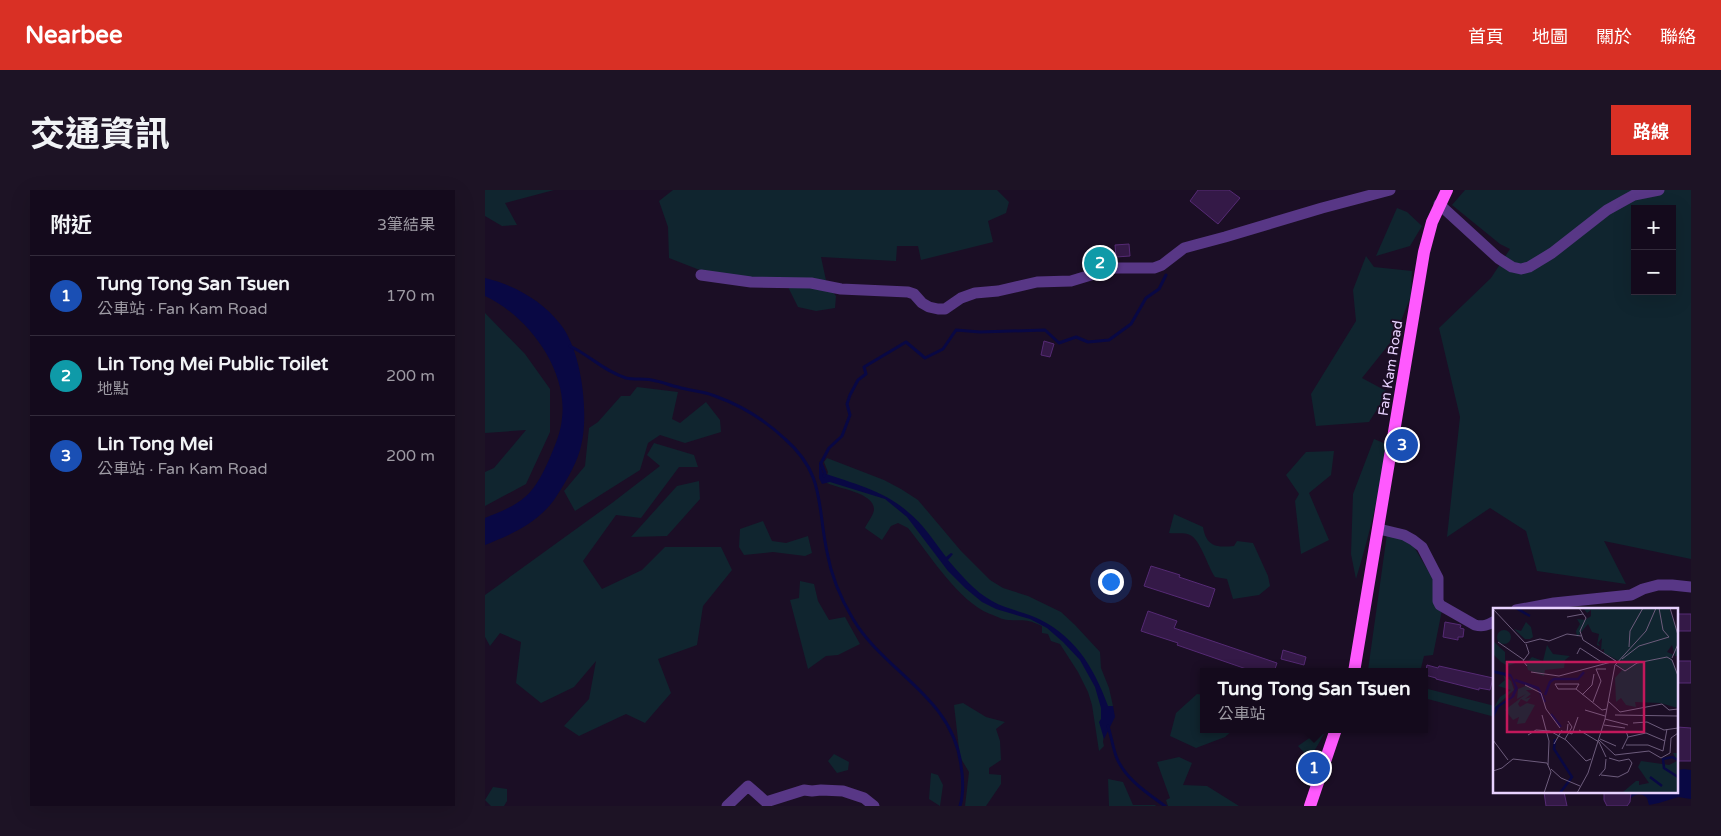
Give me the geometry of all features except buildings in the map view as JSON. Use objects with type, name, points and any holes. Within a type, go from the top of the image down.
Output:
[{"type":"main road","name":"Fan Kam Road","points":[[1355,668],[1424,252],[1432,222],[1447,190]]},
{"type":"main road","points":[[1310,806],[1335,733]]},
{"type":"street","points":[[701,275],[751,282],[811,283],[841,289],[908,292],[914,294],[922,303],[929,307],[945,309],[961,298],[975,293],[1037,282],[1071,281],[1114,268],[1153,268],[1162,266],[1185,248],[1391,190]]},
{"type":"street","points":[[1439,204],[1498,258],[1511,267],[1521,269],[1529,268],[1546,258],[1607,210],[1635,195],[1659,190]]},
{"type":"street","points":[[1379,529],[1404,535],[1422,547],[1438,578],[1437,596],[1440,605],[1481,627],[1493,622]]},
{"type":"street","points":[[1528,608],[1554,603],[1631,595],[1643,589],[1658,586],[1673,585],[1691,588]]},
{"type":"street","points":[[727,806],[748,786],[766,802],[805,790],[821,790],[843,791],[864,798],[874,806]]},
{"type":"shaded area","points":[[485,190],[554,190],[505,203],[517,225],[502,226],[485,216]]},
{"type":"shaded area","points":[[673,190],[997,190],[1009,202],[1006,213],[988,221],[993,242],[921,260],[918,246],[897,246],[896,261],[821,257],[827,285],[836,296],[835,308],[816,311],[798,307],[786,283],[715,276],[669,258],[668,227],[659,201]]},
{"type":"shaded area","points":[[1465,190],[1691,190],[1691,559],[1604,541],[1626,584],[1537,571],[1526,531],[1490,508],[1447,537],[1460,417],[1439,328],[1491,278],[1510,249],[1500,244],[1452,205]]},
{"type":"shaded area","points":[[1397,208],[1407,212],[1422,226],[1410,246],[1376,256]]},
{"type":"shaded area","points":[[1366,256],[1374,267],[1412,271],[1411,296],[1394,338],[1362,378],[1388,392],[1369,422],[1316,426],[1311,394],[1356,321],[1353,290]]},
{"type":"shaded area","points":[[485,278],[517,289],[527,295],[545,308],[561,325],[574,351],[579,368],[584,403],[584,420],[583,436],[578,456],[569,476],[554,500],[532,522],[485,545],[485,518],[521,501],[537,483],[543,472],[559,432],[562,418],[562,400],[559,382],[542,346],[516,317],[501,305],[485,296]]},
{"type":"shaded area","points":[[485,313],[525,354],[550,389],[550,432],[526,484],[485,506],[485,472],[494,468],[526,430],[485,433]]},
{"type":"shaded area","points":[[637,387],[678,392],[672,419],[680,423],[706,402],[720,420],[721,432],[685,443],[660,435],[648,443],[640,470],[575,511],[564,491],[585,466],[589,428],[598,422],[621,396],[630,396]]},
{"type":"shaded area","points":[[1374,439],[1386,444],[1384,461],[1374,512],[1356,579],[1351,554],[1353,494]]},
{"type":"shaded area","points":[[654,443],[694,455],[698,467],[679,467],[641,518],[616,515],[583,561],[602,589],[642,570],[665,547],[721,547],[732,570],[703,606],[697,645],[658,659],[671,693],[645,723],[626,714],[579,736],[564,726],[589,699],[596,661],[574,687],[541,703],[516,683],[521,642],[500,633],[490,646],[485,637],[485,595],[660,466],[647,455]]},
{"type":"shaded area","points":[[1334,451],[1331,475],[1309,493],[1329,540],[1301,554],[1295,501],[1299,494],[1286,475],[1306,452]]},
{"type":"shaded area","points":[[827,458],[884,480],[918,500],[961,551],[990,580],[1003,588],[1028,596],[1061,612],[1075,625],[1100,652],[1101,668],[1109,688],[1113,706],[1108,706],[1104,746],[1099,751],[1092,705],[1088,692],[1060,644],[1051,641],[1048,634],[1042,633],[1042,626],[1036,623],[1025,620],[1004,619],[978,608],[945,576],[908,528],[898,523],[891,526],[882,540],[865,528],[874,510],[873,504],[862,495],[825,482],[828,472],[824,462]]},
{"type":"shaded area","points":[[819,461],[823,473],[879,493],[908,512],[923,527],[946,557],[951,553],[953,554],[948,560],[979,593],[1001,606],[1032,616],[1046,623],[1070,641],[1080,652],[1096,677],[1108,706],[1113,706],[1115,717],[1104,739],[1099,722],[1101,719],[1101,708],[1095,687],[1080,660],[1063,642],[1047,628],[1030,619],[996,609],[982,602],[948,571],[907,517],[885,499],[830,482],[822,484],[819,478]]},
{"type":"shaded area","points":[[699,481],[700,499],[667,536],[631,537],[677,486]]},
{"type":"shaded area","points":[[1174,514],[1203,527],[1209,542],[1217,546],[1234,546],[1237,541],[1253,543],[1268,576],[1270,586],[1259,595],[1233,599],[1227,579],[1215,577],[1194,538],[1185,534],[1169,533]]},
{"type":"shaded area","points":[[763,521],[772,541],[786,543],[808,536],[812,553],[805,556],[773,552],[744,555],[739,547],[740,529]]},
{"type":"shaded area","points":[[1387,534],[1405,539],[1414,547],[1433,579],[1442,610],[1433,655],[1424,656],[1421,668],[1368,668]]},
{"type":"shaded area","points":[[800,581],[814,584],[818,601],[829,620],[845,617],[860,644],[838,655],[826,656],[808,669],[790,600],[799,598]]},
{"type":"shaded area","points":[[1428,689],[1493,705],[1493,716],[1428,699]]},
{"type":"shaded area","points":[[1197,694],[1200,694],[1200,733],[1230,733],[1225,737],[1196,748],[1170,736],[1176,713]]},
{"type":"shaded area","points":[[963,703],[986,717],[1005,722],[996,729],[1000,741],[1001,760],[989,768],[989,774],[1001,775],[1001,784],[986,806],[965,806],[969,772],[960,757],[954,705]]},
{"type":"shaded area","points":[[1317,733],[1324,734],[1309,758],[1298,746]]},
{"type":"shaded area","points":[[834,754],[849,762],[848,770],[837,773],[828,761]]},
{"type":"shaded area","points":[[1179,757],[1192,763],[1183,785],[1207,786],[1239,806],[1168,806],[1166,800],[1170,798],[1157,762]]},
{"type":"shaded area","points":[[1679,770],[1691,770],[1691,799],[1678,797],[1649,805],[1647,798],[1639,794],[1679,794]]},
{"type":"shaded area","points":[[931,773],[938,775],[943,785],[940,806],[929,799]]},
{"type":"shaded area","points":[[1108,779],[1123,782],[1133,805],[1156,806],[1109,806]]},
{"type":"shaded area","points":[[493,787],[507,789],[507,801],[504,806],[491,806],[485,800]]},
{"type":"waterway","points":[[824,476],[825,473],[821,463],[829,448],[842,436],[850,415],[847,404],[858,380],[866,374],[864,367],[906,342],[925,358],[943,349],[956,330],[980,332],[1045,330],[1059,343],[1076,337],[1088,342],[1109,340],[1131,324],[1146,298],[1159,289],[1166,275]]},
{"type":"waterway","points":[[570,346],[611,372],[626,378],[649,380],[710,394],[734,404],[770,426],[798,452],[813,478],[820,505],[831,569],[837,587],[853,619],[866,638],[931,703],[945,721],[955,741],[962,775],[963,791],[960,806]]},
{"type":"waterway","points":[[1108,726],[1120,764],[1130,778],[1165,806]]},
{"type":"place","name":"Lin Tong Mei Public Toilet","points":[[1100,263]]},
{"type":"place","name":"Lin Tong Mei","points":[[1402,445]]},
{"type":"place","name":"Tung Tong San Tsuen","points":[[1314,768]]}]
